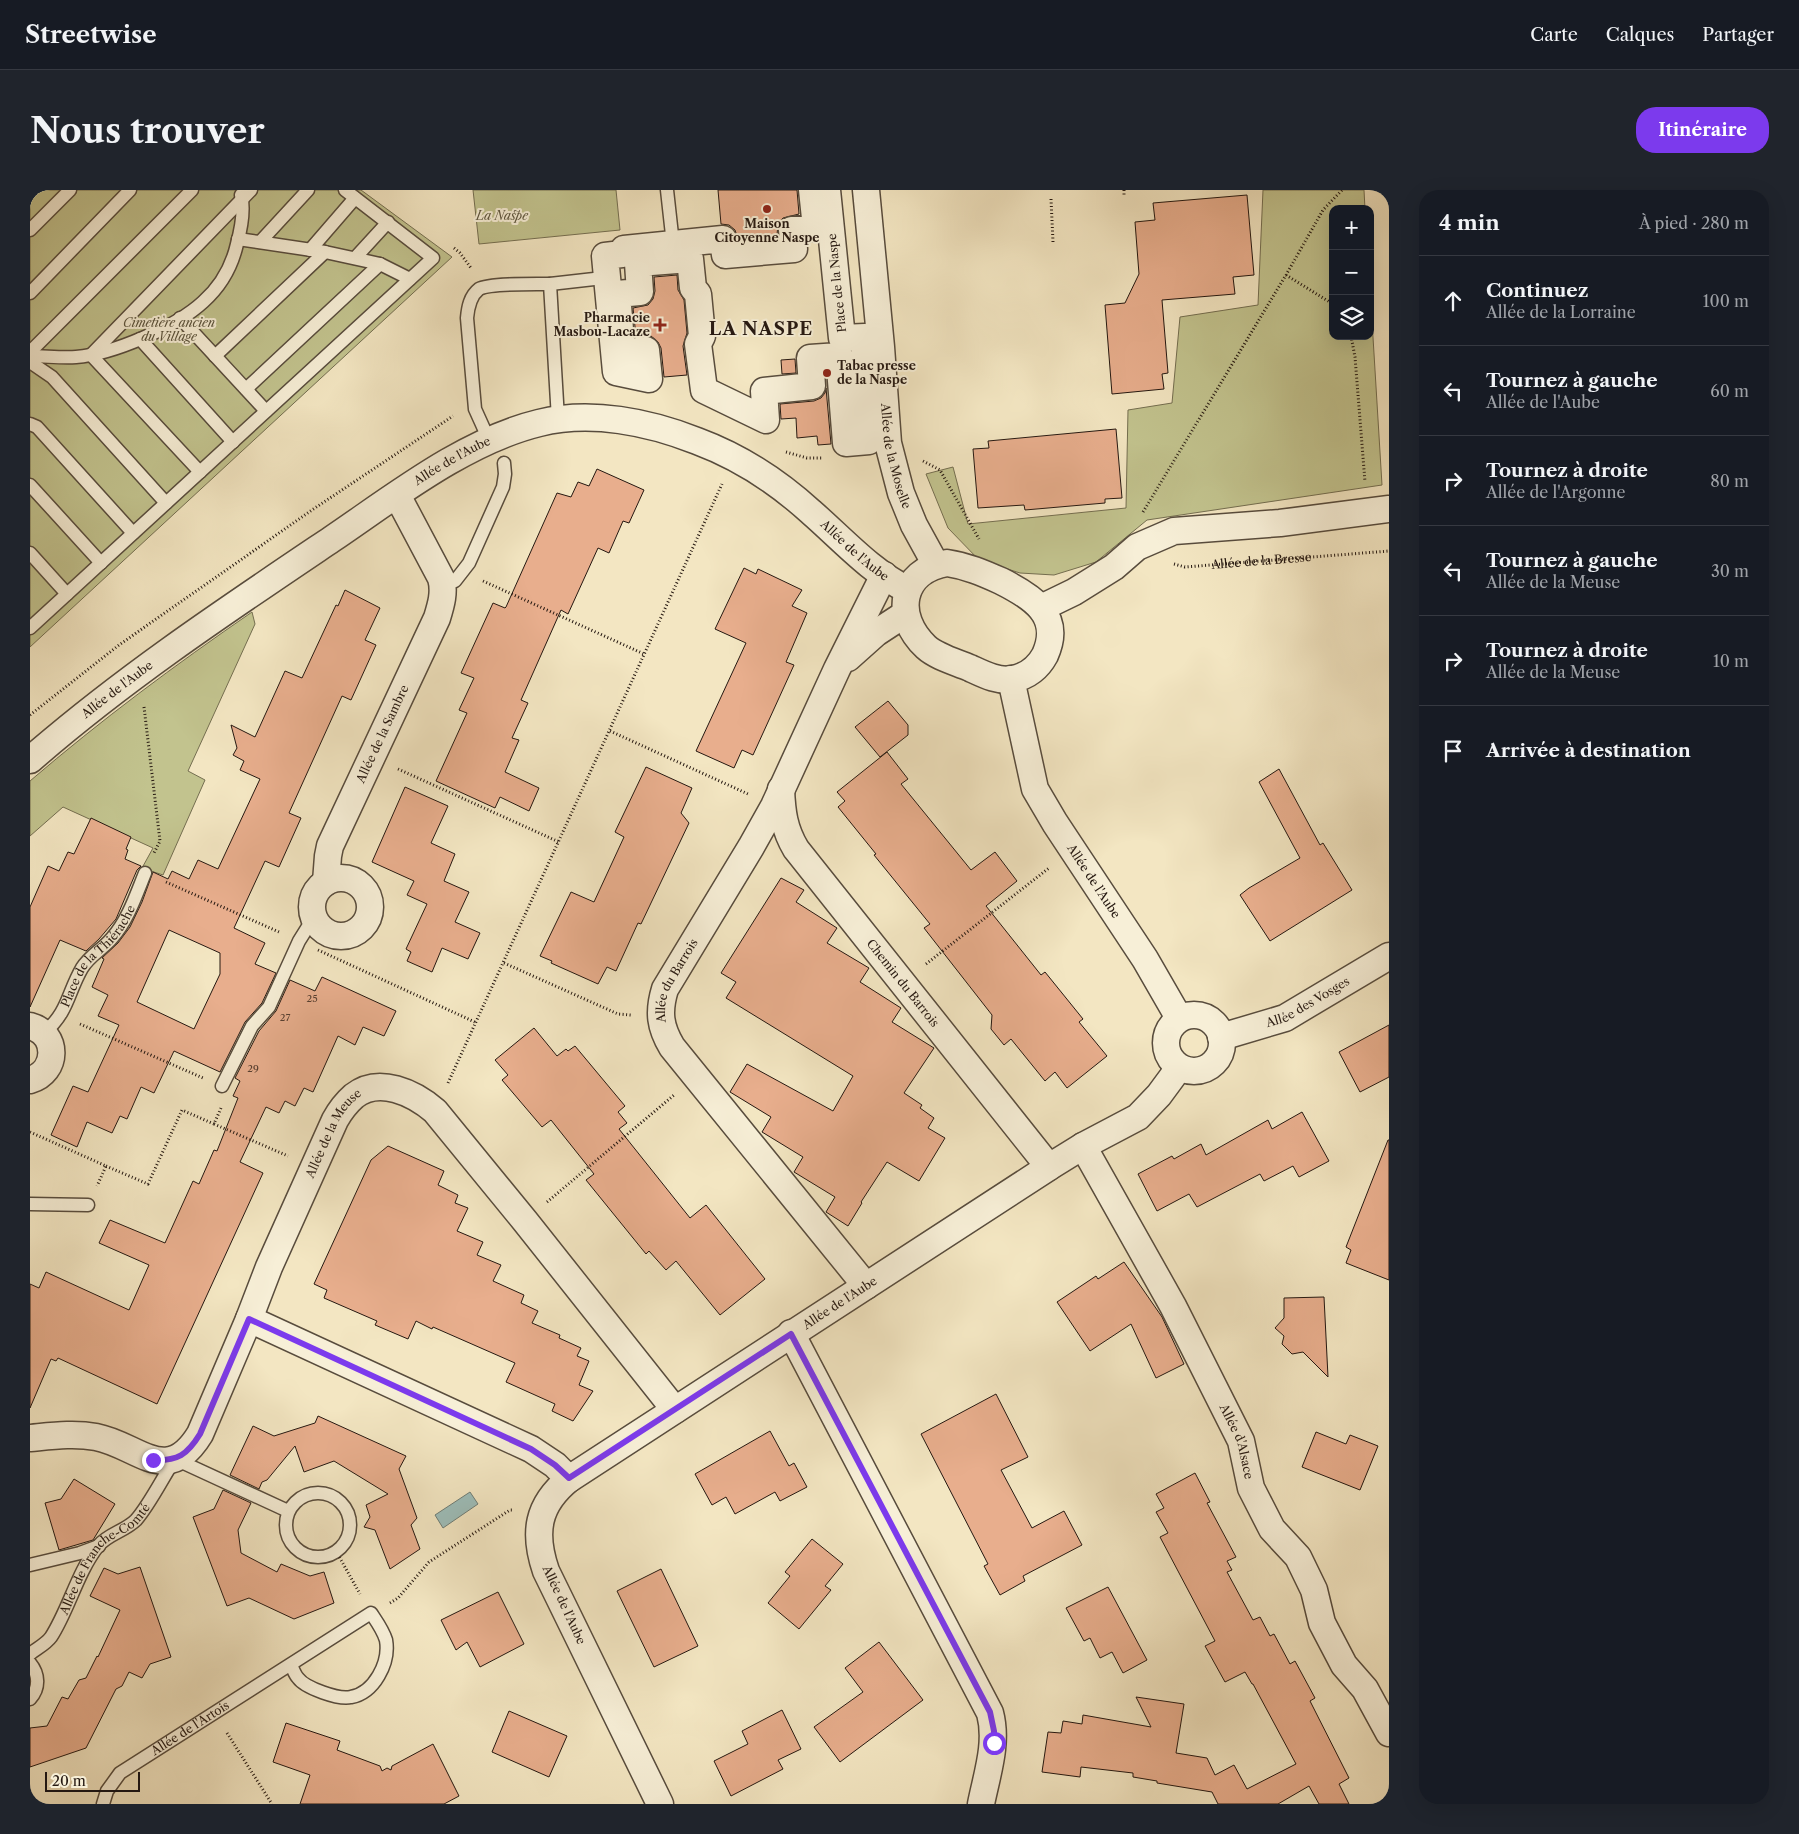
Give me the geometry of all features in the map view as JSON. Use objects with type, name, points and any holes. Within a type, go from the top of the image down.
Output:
[{"type":"street","name":"Place de la Naspe","points":[[812,190],[816,228],[792,230],[794,249],[724,255],[723,239],[624,249],[622,254],[605,256],[616,372],[649,379],[646,350],[622,352],[617,294],[640,292],[638,263],[690,259],[692,288],[698,294],[702,336],[698,344],[704,390],[766,420],[764,391],[812,386],[810,358],[839,356],[846,443],[869,441],[861,360],[868,359],[865,337],[842,338],[827,190]]},
{"type":"street","name":"Allée de la Moselle","points":[[866,190],[888,443],[900,492],[914,525],[936,565]]},
{"type":"street","name":"Allée de l'Aube","points":[[30,760],[140,672],[248,594],[397,495],[489,440],[538,423],[558,419],[584,418],[643,424],[672,432],[734,456],[755,468],[809,510],[884,576],[906,602]]},
{"type":"street","name":"Allée de la Sambre","points":[[314,917],[314,898],[326,882],[330,846],[437,618],[453,579],[432,558],[397,495]]},
{"type":"street","points":[[1041,608],[1074,592],[1114,567],[1134,539],[1174,531],[1280,523],[1378,511]]},
{"type":"street","points":[[947,563],[964,565],[1019,590],[1041,608],[1049,625],[1050,636],[1042,660],[1034,670],[1024,676],[1011,679],[988,676],[928,649],[910,628],[906,602],[915,580],[925,570],[936,565],[947,563]]},
{"type":"street","name":"Allée du Barrois","points":[[866,1286],[696,1078],[665,1036],[659,1016],[665,989],[752,847],[778,797],[837,669],[884,576]]},
{"type":"street","name":"Allée du Barrois","points":[[837,669],[906,602]]},
{"type":"street","name":"Allée de l'Aube","points":[[1011,679],[1035,788],[1055,823],[1145,959],[1179,1018]]},
{"type":"street","name":"Chemin du Barrois","points":[[778,797],[784,825],[796,849],[1049,1167]]},
{"type":"street","points":[[314,917],[326,931],[344,936],[362,928],[367,920],[370,902],[367,893],[361,886],[353,880],[344,878],[326,882]]},
{"type":"street","name":"Allée des Vosges","points":[[1221,1037],[1285,1018],[1389,956]]},
{"type":"street","points":[[1192,1014],[1205,1017],[1216,1026],[1221,1037],[1221,1050],[1217,1059],[1208,1068],[1199,1071],[1186,1070],[1177,1066],[1168,1054],[1166,1039],[1172,1024],[1179,1018],[1192,1014]]},
{"type":"street","points":[[30,1080],[43,1073],[49,1066],[52,1058],[45,1025]]},
{"type":"street","name":"Allée de l'Aube","points":[[660,1804],[546,1571],[539,1543],[539,1530],[541,1517],[552,1496],[569,1478],[1049,1167],[1083,1146],[1138,1117],[1159,1095],[1173,1076],[1177,1066]]},
{"type":"street","name":"Allée de la Meuse","points":[[175,1458],[184,1454],[193,1446],[200,1434],[249,1319],[269,1266],[335,1120],[346,1103],[362,1091],[372,1088],[395,1089],[418,1099],[435,1111],[675,1410]]},
{"type":"street","name":"Allée d'Alsace","points":[[1083,1146],[1173,1306],[1241,1441],[1251,1488],[1272,1529],[1298,1557],[1314,1590],[1322,1623],[1344,1665],[1366,1689],[1389,1733]]},
{"type":"street","points":[[249,1319],[531,1449],[555,1465],[569,1478]]},
{"type":"street","points":[[791,1334],[990,1712],[994,1731],[994,1743],[981,1804]]},
{"type":"street","points":[[30,1438],[86,1436],[110,1442],[153,1460],[175,1458]]},
{"type":"lane","points":[[30,230],[70,190]]},
{"type":"lane","points":[[30,293],[130,190]]},
{"type":"lane","points":[[30,352],[192,190]]},
{"type":"lane","points":[[260,242],[308,190]]},
{"type":"lane","points":[[32,621],[67,594],[434,258],[345,190]]},
{"type":"lane","points":[[667,190],[673,244]]},
{"type":"lane","points":[[30,356],[75,357],[91,355],[140,339],[180,318],[203,302],[220,284],[234,259],[241,228],[244,193]]},
{"type":"lane","points":[[91,355],[244,193]]},
{"type":"lane","points":[[310,250],[355,198]]},
{"type":"lane","points":[[355,258],[388,222]]},
{"type":"lane","points":[[238,239],[355,258],[380,264],[410,279]]},
{"type":"lane","points":[[215,356],[325,252]]},
{"type":"lane","points":[[246,389],[380,264]]},
{"type":"lane","points":[[489,440],[475,409],[467,318],[468,308],[474,294],[485,286],[550,284],[603,278]]},
{"type":"lane","points":[[550,284],[558,419]]},
{"type":"lane","points":[[180,318],[266,411]]},
{"type":"lane","points":[[140,339],[233,442]]},
{"type":"lane","points":[[91,355],[200,472]]},
{"type":"lane","points":[[30,362],[52,377],[166,503]]},
{"type":"lane","points":[[30,424],[37,428],[133,533]]},
{"type":"lane","name":"Allée de la Sambre","points":[[453,579],[469,563],[503,486],[504,463]]},
{"type":"lane","points":[[30,485],[101,563]]},
{"type":"lane","points":[[30,553],[67,594]]},
{"type":"lane","name":"Place de la Thiérache","points":[[45,1025],[83,967],[112,938],[125,920],[145,873]]},
{"type":"lane","name":"Allée de la Sambre","points":[[222,1086],[252,1026],[269,1007],[298,941],[314,917]]},
{"type":"lane","points":[[30,1204],[88,1205]]},
{"type":"lane","points":[[175,1458],[288,1511]]},
{"type":"lane","name":"Allée de Franche-Comté","points":[[30,1654],[50,1639],[98,1546],[135,1520],[175,1458]]},
{"type":"lane","points":[[313,1492],[324,1492],[334,1496],[342,1503],[348,1513],[350,1523],[349,1534],[344,1544],[336,1552],[316,1557],[306,1555],[297,1550],[290,1542],[286,1532],[286,1522],[288,1511],[294,1502],[313,1492]]},
{"type":"lane","points":[[30,1565],[80,1553],[98,1546]]},
{"type":"lane","points":[[291,1665],[298,1679],[323,1693],[350,1698],[363,1692],[376,1680],[383,1667],[386,1652],[386,1640],[371,1614]]},
{"type":"lane","name":"Allée de l'Artois","points":[[102,1804],[107,1791],[120,1773],[371,1614]]},
{"type":"lane","points":[[30,1663],[36,1671],[38,1679],[37,1688],[30,1699]]},
{"type":"path","points":[[1124,190],[1124,195]]},
{"type":"path","points":[[1134,539],[1323,210],[1342,190]]},
{"type":"path","points":[[1051,199],[1053,242]]},
{"type":"path","points":[[1286,275],[1329,302]]},
{"type":"path","points":[[1352,340],[1378,511]]},
{"type":"path","points":[[30,716],[119,645],[312,510],[454,415],[475,409]]},
{"type":"path","points":[[888,443],[940,470],[982,545]]},
{"type":"path","points":[[778,448],[807,458],[829,458]]},
{"type":"path","points":[[435,1111],[477,1023],[725,476]]},
{"type":"path","name":"Allée de la Bresse","points":[[1134,539],[1151,558],[1185,567],[1389,550]]},
{"type":"path","points":[[453,579],[644,654]]},
{"type":"path","points":[[140,672],[160,841],[145,873],[477,1023]]},
{"type":"path","points":[[610,731],[778,797]]},
{"type":"path","points":[[371,757],[559,842]]},
{"type":"path","points":[[903,982],[1073,849]]},
{"type":"path","points":[[504,962],[618,1014],[659,1016]]},
{"type":"path","points":[[45,1025],[229,1089],[214,1124]]},
{"type":"path","points":[[525,1221],[696,1078]]},
{"type":"path","points":[[30,1132],[148,1184],[182,1110],[314,1167]]},
{"type":"path","points":[[88,1205],[106,1166]]},
{"type":"path","points":[[336,1552],[371,1614],[398,1598],[429,1562],[510,1510],[541,1517]]},
{"type":"path","points":[[214,1713],[272,1804]]},
{"type":"green space","name":"Cimetière ancien du Village","points":[[30,190],[361,190],[452,257],[30,647]]},
{"type":"green space","name":"La Naspe","points":[[473,190],[616,190],[620,230],[479,244]]},
{"type":"green space","points":[[1263,190],[1364,190],[1365,205],[1329,205],[1329,340],[1373,340],[1382,485],[1147,520],[1096,562],[1054,575],[1020,573],[979,560],[948,528],[926,474],[953,467],[968,524],[1126,508],[1128,410],[1172,403],[1180,317],[1258,305]]},
{"type":"green space","points":[[252,612],[255,624],[188,771],[205,780],[163,875],[142,868],[153,848],[63,807],[30,836],[30,781],[139,694]]},
{"type":"water","points":[[470,1492],[478,1504],[443,1528],[435,1515]]},
{"type":"building","points":[[718,190],[797,190],[799,214],[783,218],[778,224],[777,235],[738,239],[735,230],[729,225],[721,224]]},
{"type":"building","points":[[1247,195],[1254,275],[1233,277],[1235,294],[1162,300],[1168,373],[1162,374],[1164,389],[1112,394],[1105,305],[1125,303],[1139,274],[1135,222],[1155,220],[1153,203]]},
{"type":"building","points":[[677,275],[678,290],[684,300],[687,333],[683,346],[687,375],[664,377],[661,348],[658,342],[651,336],[636,336],[633,308],[648,305],[653,299],[655,291],[654,277]]},
{"type":"building","points":[[795,359],[796,373],[782,374],[781,360]]},
{"type":"building","points":[[826,388],[831,444],[818,445],[817,436],[797,438],[796,418],[781,419],[780,404],[814,401],[821,398]]},
{"type":"building","points":[[1116,429],[1122,498],[1105,499],[1105,503],[1025,510],[1024,505],[978,508],[973,449],[989,448],[988,441]]},
{"type":"building","points":[[597,469],[644,490],[629,523],[623,521],[609,553],[598,548],[568,614],[561,610],[521,700],[528,703],[512,738],[519,740],[505,772],[539,788],[529,811],[500,797],[495,808],[436,781],[467,713],[459,710],[474,678],[461,673],[493,603],[506,607],[557,493],[571,497],[578,482],[589,486]]},
{"type":"building","points":[[744,568],[756,574],[758,569],[802,590],[792,606],[807,613],[786,662],[794,665],[753,755],[742,750],[734,768],[696,751],[746,643],[715,629]]},
{"type":"building","points":[[345,590],[380,608],[365,640],[376,645],[351,700],[342,696],[289,813],[301,818],[279,867],[265,861],[234,928],[265,943],[255,964],[276,973],[262,1003],[245,1022],[220,1072],[174,1051],[154,1093],[141,1087],[127,1119],[120,1116],[112,1133],[87,1122],[77,1147],[51,1135],[73,1086],[88,1092],[119,1025],[98,1016],[108,995],[92,987],[104,959],[102,958],[118,943],[130,927],[153,872],[168,879],[172,871],[189,879],[198,860],[218,869],[260,779],[240,770],[244,761],[233,755],[237,748],[231,725],[255,737],[285,671],[302,678],[336,605],[338,606]],"holes":[[[169,930],[220,953],[220,974],[194,1029],[137,1002]]]},
{"type":"building","points":[[888,701],[908,725],[908,735],[880,757],[855,727]]},
{"type":"building","points":[[887,752],[908,779],[901,784],[971,870],[995,852],[1017,881],[986,906],[1041,975],[1045,972],[1083,1019],[1079,1022],[1107,1056],[1067,1088],[1055,1072],[1045,1081],[1011,1039],[1004,1045],[991,1029],[992,1015],[924,928],[930,924],[838,807],[845,801],[837,792]]},
{"type":"building","points":[[646,767],[692,788],[681,813],[689,823],[641,924],[638,923],[616,971],[607,967],[598,984],[551,963],[552,961],[540,956],[571,892],[594,902],[624,837],[615,832]]},
{"type":"building","points":[[1279,769],[1320,845],[1323,843],[1352,890],[1270,941],[1240,895],[1300,858],[1259,782]]},
{"type":"building","points":[[405,787],[448,806],[431,843],[455,854],[444,881],[469,892],[455,922],[480,933],[468,959],[442,948],[432,972],[407,961],[411,952],[406,949],[427,904],[407,895],[414,881],[372,862]]},
{"type":"building","points":[[91,818],[131,837],[126,849],[128,850],[125,859],[141,866],[137,870],[116,919],[86,951],[60,940],[30,1007],[30,907],[48,866],[59,871],[68,852],[74,854]]},
{"type":"building","points":[[781,878],[804,890],[796,902],[837,928],[827,943],[869,968],[860,982],[901,1008],[892,1022],[934,1048],[904,1093],[922,1105],[920,1108],[934,1118],[928,1128],[945,1138],[919,1181],[887,1162],[848,1226],[826,1212],[835,1197],[794,1172],[803,1157],[762,1132],[771,1117],[730,1092],[747,1064],[833,1111],[853,1076],[726,998],[736,982],[721,973]]},
{"type":"building","points":[[322,977],[396,1011],[384,1036],[363,1027],[355,1045],[338,1036],[313,1092],[304,1088],[295,1106],[285,1101],[279,1113],[266,1107],[240,1162],[263,1173],[157,1404],[58,1358],[56,1361],[51,1359],[30,1408],[30,1284],[39,1288],[46,1272],[129,1310],[149,1265],[99,1243],[110,1220],[165,1243],[193,1181],[199,1184],[214,1150],[217,1151],[238,1098],[233,1096],[240,1081],[235,1078],[259,1031],[276,1011],[290,980],[315,991]]},
{"type":"building","points":[[1389,1025],[1389,1077],[1360,1092],[1339,1052]]},
{"type":"building","points":[[534,1028],[557,1056],[566,1049],[568,1051],[575,1046],[625,1106],[618,1112],[627,1123],[619,1129],[690,1218],[706,1205],[765,1279],[720,1315],[676,1261],[666,1270],[649,1251],[646,1254],[586,1180],[594,1174],[551,1120],[542,1127],[502,1080],[508,1075],[495,1060]]},
{"type":"building","points":[[1302,1112],[1329,1161],[1299,1177],[1293,1166],[1264,1181],[1260,1174],[1197,1207],[1189,1194],[1157,1211],[1138,1174],[1172,1156],[1174,1159],[1201,1144],[1206,1155],[1268,1120],[1272,1129]]},
{"type":"building","points":[[1388,1140],[1389,1280],[1346,1263],[1351,1250],[1346,1247]]},
{"type":"building","points":[[388,1146],[444,1171],[438,1185],[458,1195],[455,1203],[468,1208],[457,1231],[483,1242],[477,1255],[501,1265],[493,1281],[524,1295],[521,1303],[538,1311],[532,1323],[560,1335],[559,1338],[581,1348],[577,1356],[589,1361],[579,1385],[593,1391],[573,1421],[552,1411],[555,1404],[506,1382],[515,1363],[416,1321],[408,1339],[375,1325],[377,1321],[324,1298],[327,1290],[314,1284],[371,1160]]},
{"type":"building","points":[[1124,1262],[1162,1317],[1184,1364],[1156,1378],[1131,1324],[1090,1351],[1057,1302],[1096,1276],[1098,1279]]},
{"type":"building","points":[[1324,1297],[1328,1377],[1303,1352],[1292,1354],[1282,1344],[1284,1336],[1275,1328],[1284,1318],[1284,1298]]},
{"type":"building","points":[[996,1394],[1028,1457],[1001,1470],[1032,1528],[1064,1511],[1082,1545],[1023,1576],[1025,1581],[1000,1595],[984,1566],[988,1564],[921,1434]]},
{"type":"building","points":[[318,1416],[406,1456],[399,1469],[417,1518],[411,1525],[420,1549],[390,1569],[375,1530],[364,1527],[370,1517],[366,1505],[388,1494],[334,1461],[304,1472],[295,1446],[267,1480],[262,1482],[259,1489],[230,1475],[253,1426],[274,1436],[315,1423]]},
{"type":"building","points":[[770,1431],[789,1466],[794,1463],[807,1487],[780,1501],[775,1492],[735,1514],[726,1497],[712,1505],[695,1474]]},
{"type":"building","points":[[1316,1432],[1346,1444],[1350,1435],[1378,1446],[1360,1490],[1302,1467]]},
{"type":"building","points":[[1195,1473],[1210,1502],[1207,1503],[1236,1557],[1227,1561],[1232,1570],[1227,1572],[1253,1620],[1260,1617],[1270,1636],[1274,1634],[1290,1664],[1295,1661],[1315,1698],[1310,1701],[1349,1778],[1339,1784],[1349,1804],[1319,1804],[1309,1786],[1278,1804],[1218,1804],[1212,1792],[1157,1783],[1157,1781],[1133,1777],[1133,1773],[1081,1767],[1080,1777],[1042,1772],[1048,1732],[1061,1733],[1063,1721],[1082,1724],[1083,1715],[1151,1727],[1136,1697],[1184,1704],[1176,1753],[1207,1758],[1215,1775],[1234,1765],[1247,1789],[1296,1764],[1245,1672],[1225,1682],[1205,1646],[1215,1641],[1160,1537],[1168,1533],[1156,1512],[1164,1508],[1156,1494]]},
{"type":"building","points":[[74,1479],[115,1504],[93,1540],[59,1550],[45,1503],[61,1499]]},
{"type":"building","points":[[223,1490],[251,1503],[238,1530],[241,1553],[277,1572],[281,1564],[310,1576],[324,1572],[334,1603],[294,1619],[249,1598],[227,1606],[193,1517],[214,1509]]},
{"type":"building","points":[[812,1539],[843,1564],[825,1586],[831,1590],[799,1629],[768,1603],[790,1576],[785,1572]]},
{"type":"building","points":[[140,1567],[171,1657],[150,1664],[142,1678],[129,1672],[122,1686],[116,1689],[86,1748],[30,1767],[30,1728],[47,1726],[62,1697],[68,1699],[79,1680],[86,1678],[120,1610],[90,1596],[104,1568],[118,1574]]},
{"type":"building","points":[[661,1569],[698,1646],[654,1667],[617,1591]]},
{"type":"building","points":[[1108,1587],[1147,1660],[1123,1673],[1112,1652],[1100,1658],[1090,1638],[1084,1641],[1066,1608]]},
{"type":"building","points":[[498,1592],[524,1644],[480,1667],[467,1642],[456,1650],[441,1620]]},
{"type":"building","points":[[879,1642],[923,1700],[840,1762],[814,1727],[863,1692],[845,1668]]},
{"type":"building","points":[[782,1710],[801,1749],[778,1760],[783,1769],[731,1796],[714,1761],[748,1744],[742,1731]]},
{"type":"building","points":[[509,1711],[567,1736],[549,1777],[492,1752]]},
{"type":"building","points":[[286,1723],[340,1741],[337,1750],[380,1766],[382,1771],[387,1768],[391,1770],[392,1766],[433,1744],[459,1796],[444,1804],[300,1804],[310,1775],[273,1762]]},
{"type":"place","name":"Maison Citoyenne Naspe","points":[[767,209]]},
{"type":"place","name":"Pharmacie Masbou-Lacaze","points":[[660,325]]},
{"type":"place","name":"Tabac presse de la Naspe","points":[[827,373]]},
{"type":"district","name":"LA NASPE","points":[[761,329]]},
{"type":"route","points":[[153,1460],[175,1458],[184,1454],[193,1446],[200,1434],[249,1319],[531,1449],[555,1465],[569,1478],[791,1334],[990,1712],[994,1731],[994,1743]]}]
